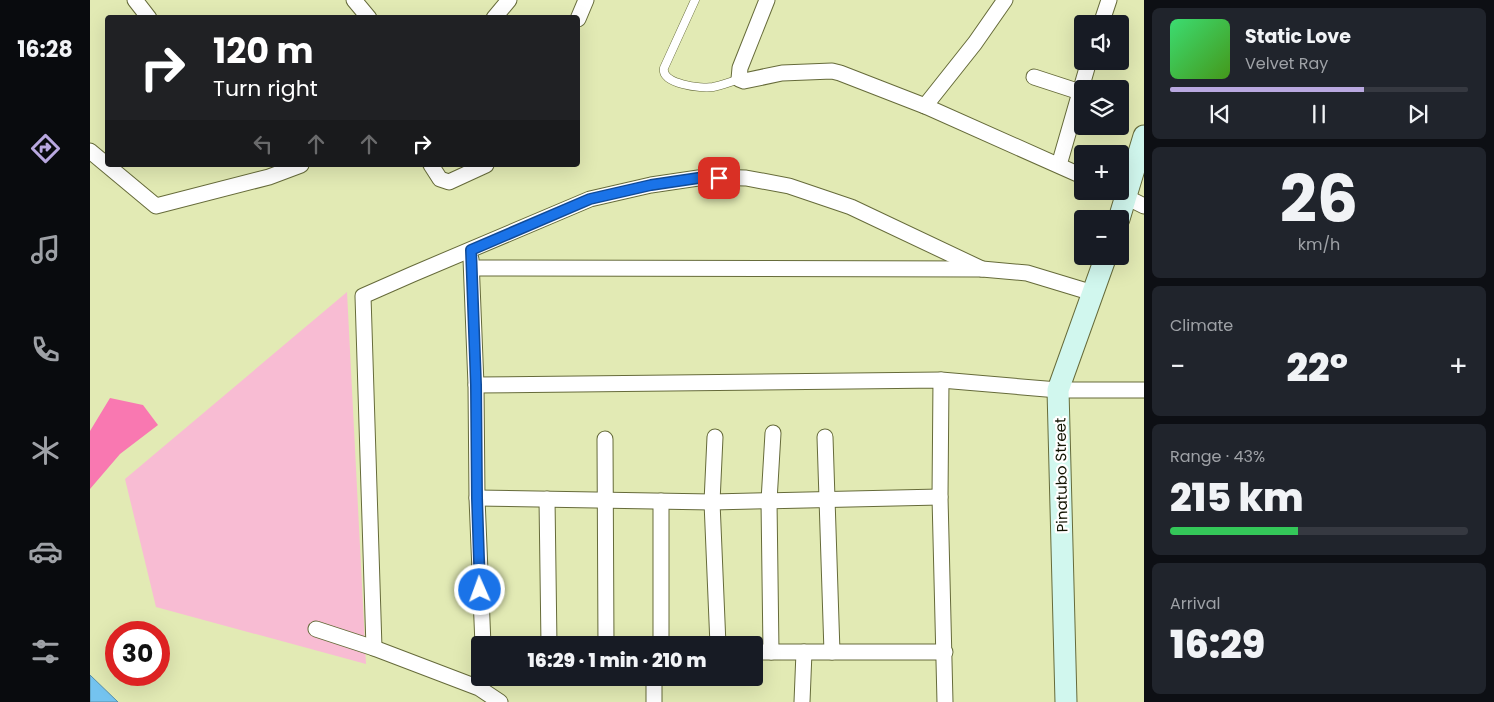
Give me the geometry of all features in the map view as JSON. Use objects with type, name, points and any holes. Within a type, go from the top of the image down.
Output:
[{"type":"street","points":[[135,0],[147,15]]},
{"type":"street","points":[[354,0],[366,15]]},
{"type":"street","points":[[496,15],[509,0]]},
{"type":"street","points":[[580,15],[586,0]]},
{"type":"street","points":[[767,0],[740,68],[739,79],[744,81],[782,73],[832,71],[840,73],[925,106],[1074,172]]},
{"type":"street","points":[[925,106],[975,43],[1004,0]]},
{"type":"street","points":[[1104,15],[1109,0]]},
{"type":"street","points":[[1034,77],[1074,90]]},
{"type":"street","points":[[1059,164],[1074,113]]},
{"type":"street","points":[[1129,194],[1144,136]]},
{"type":"street","points":[[90,150],[105,163]]},
{"type":"street","points":[[110,167],[156,206],[265,171],[289,167]]},
{"type":"street","points":[[432,167],[440,179],[449,182],[482,167]]},
{"type":"street","points":[[374,648],[363,296],[590,199],[651,185],[705,177],[746,178],[789,186],[851,207],[982,269]]},
{"type":"street","points":[[471,250],[483,636]]},
{"type":"street","name":"Pinatubo Street","points":[[1066,702],[1058,390],[1103,265]]},
{"type":"street","points":[[472,268],[982,269],[1028,273],[1093,293]]},
{"type":"street","points":[[476,385],[941,380],[1058,390],[1144,390]]},
{"type":"street","points":[[941,380],[940,497],[945,702]]},
{"type":"street","points":[[770,652],[768,501],[773,433]]},
{"type":"street","points":[[716,437],[712,502],[718,636]]},
{"type":"street","points":[[825,437],[832,652]]},
{"type":"street","points":[[605,439],[606,636]]},
{"type":"street","points":[[477,498],[712,502],[940,497]]},
{"type":"street","points":[[548,499],[549,636]]},
{"type":"street","points":[[661,501],[661,636]]},
{"type":"street","points":[[316,629],[471,680]]},
{"type":"street","points":[[763,652],[945,652]]},
{"type":"street","points":[[802,702],[804,652]]},
{"type":"street","points":[[482,686],[500,702]]},
{"type":"street","points":[[654,686],[654,702]]},
{"type":"lane","points":[[695,0],[663,72],[674,82],[699,88],[713,87],[739,79]]},
{"type":"shaded area","points":[[347,292],[366,664],[156,607],[125,479]]},
{"type":"shaded area","points":[[110,398],[143,405],[158,425],[120,454],[90,489],[90,431]]},
{"type":"water","points":[[90,675],[118,702],[90,702]]},
{"type":"route","points":[[480,590],[471,250],[590,199],[651,185],[705,177],[719,178]]}]
